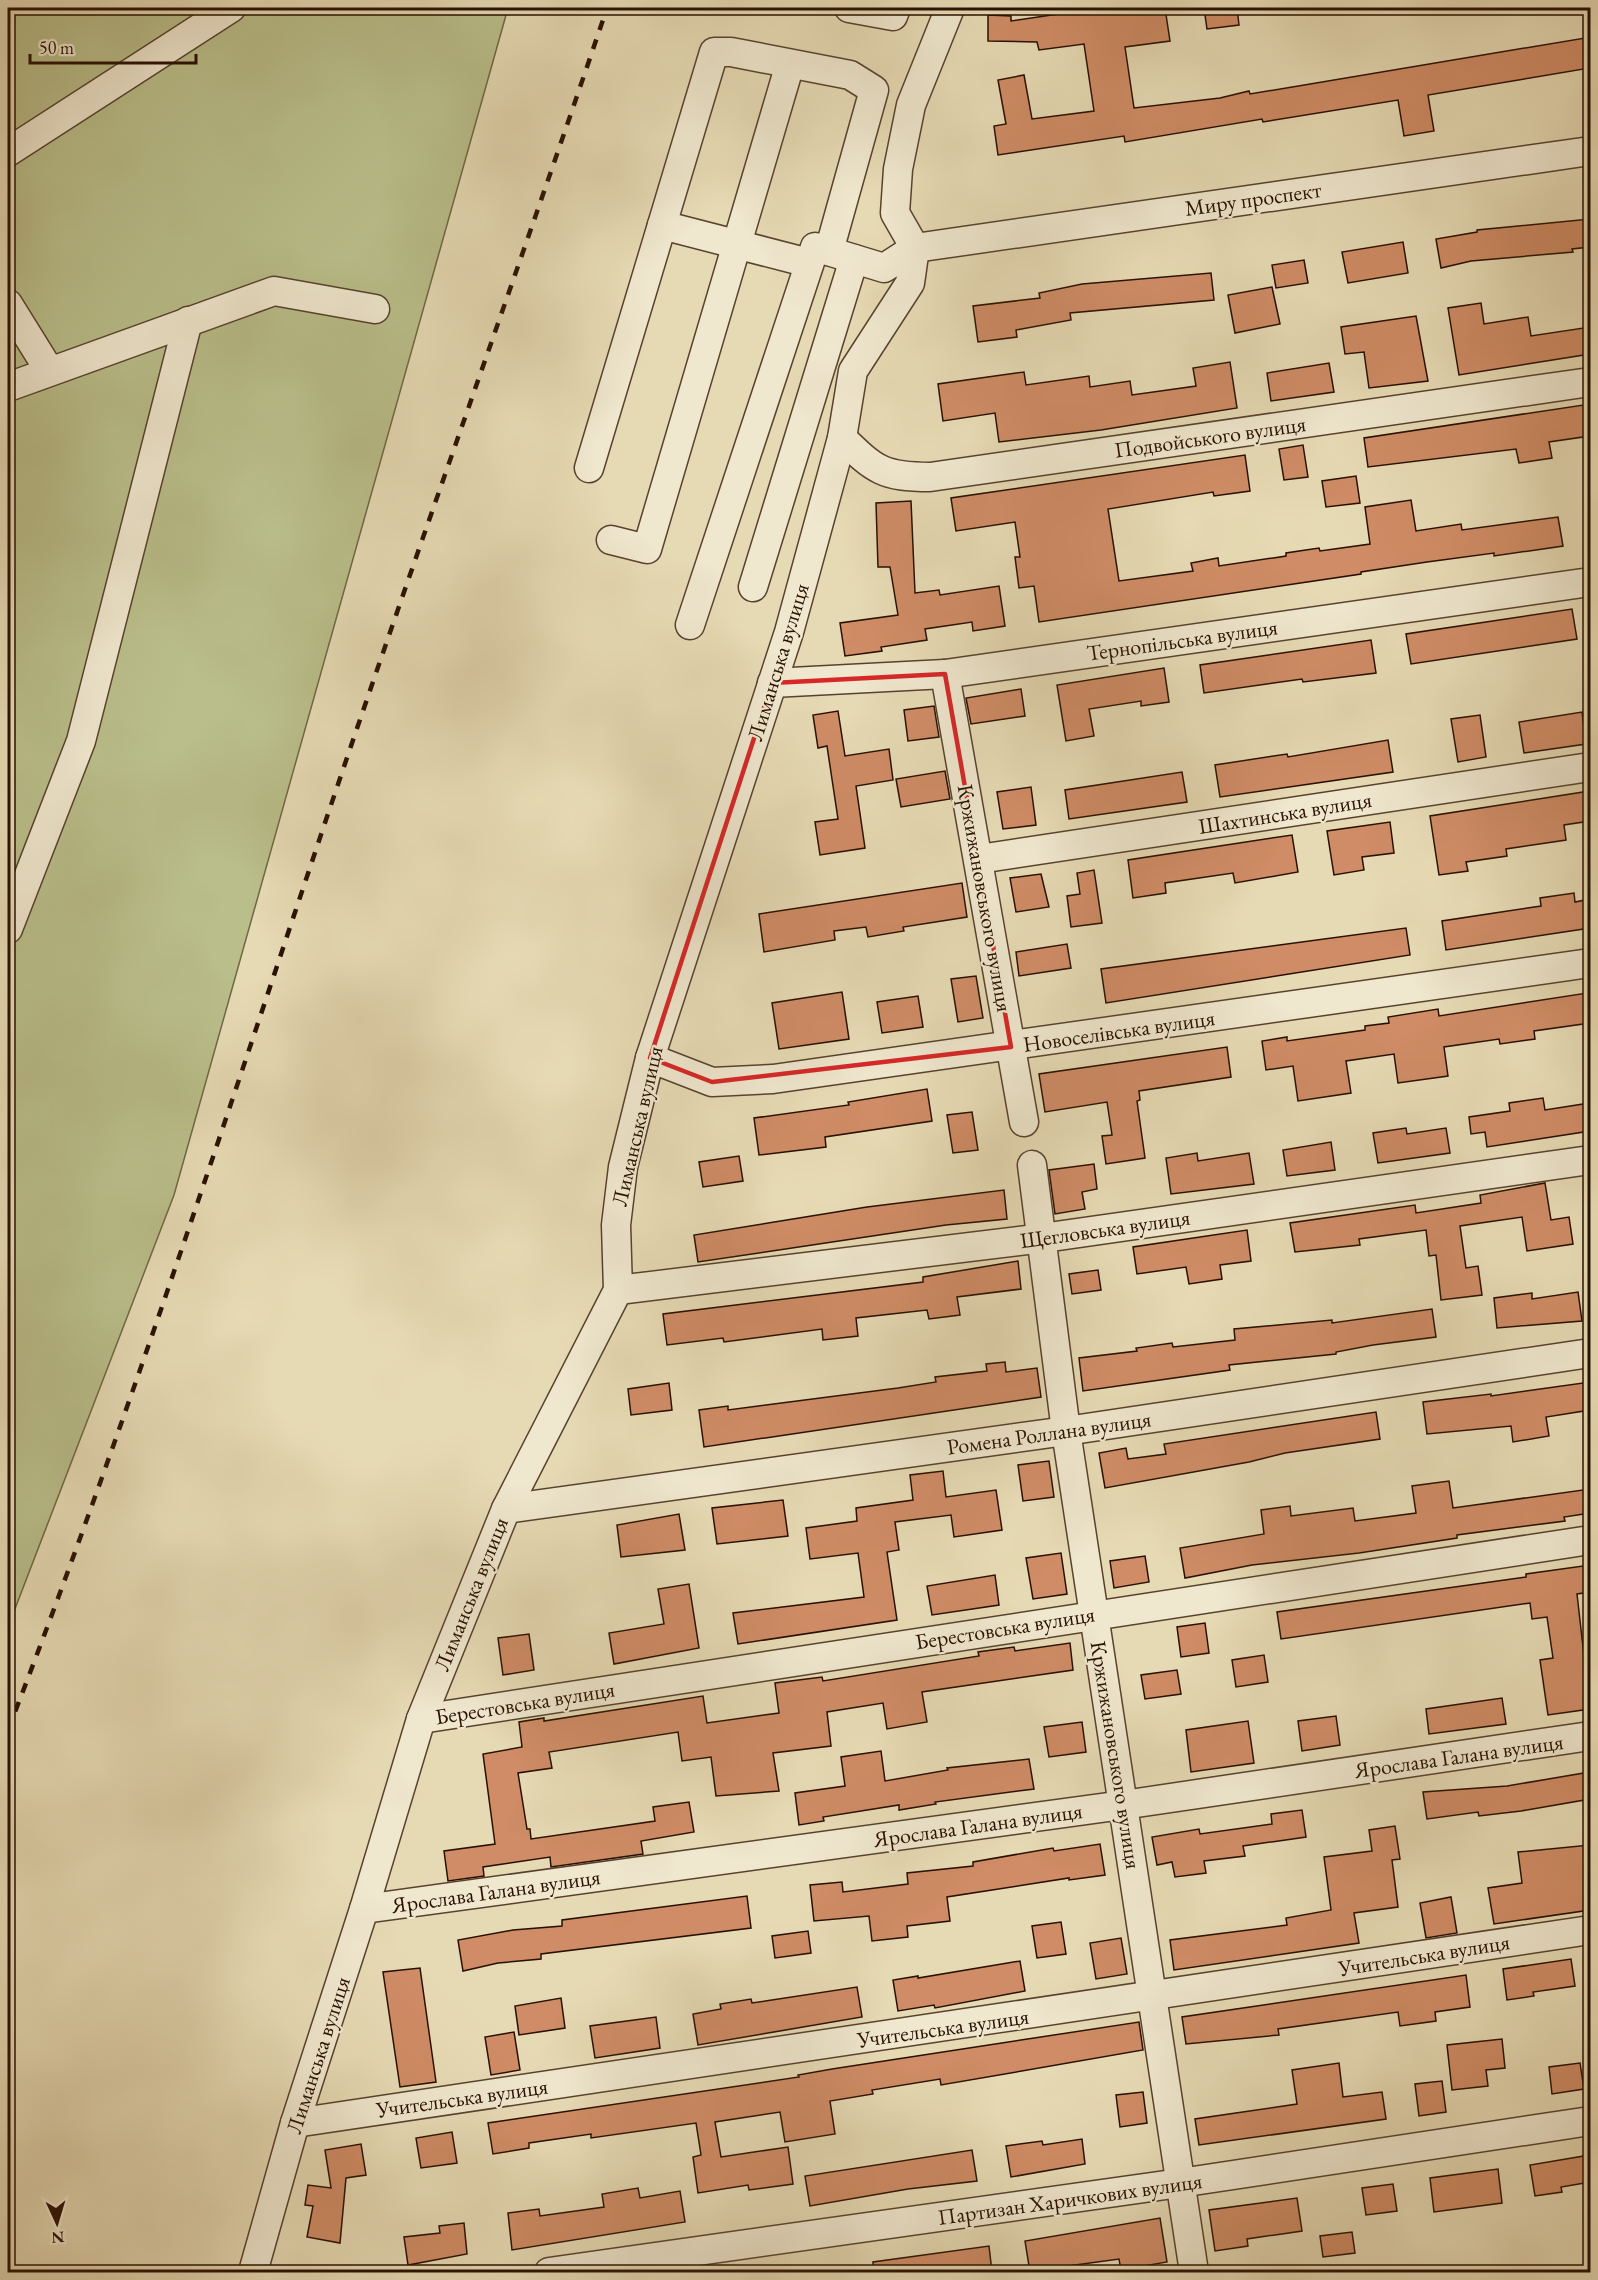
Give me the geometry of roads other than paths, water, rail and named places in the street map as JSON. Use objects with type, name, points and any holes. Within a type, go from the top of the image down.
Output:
[{"type":"street","points":[[8,152],[231,8]]},
{"type":"street","points":[[849,8],[893,16],[896,8]]},
{"type":"street","points":[[662,225],[737,244],[884,267],[915,248],[896,213],[898,169],[911,105],[950,8]]},
{"type":"street","points":[[590,468],[714,52],[731,52],[850,75],[874,90],[831,258],[753,587]]},
{"type":"street","points":[[611,540],[647,549],[790,64]]},
{"type":"street","name":"Миру проспект","points":[[915,248],[1590,151]]},
{"type":"street","name":"Лиманська вулиця","points":[[253,2272],[295,2123],[364,1909],[421,1719],[506,1509],[618,1290],[616,1225],[623,1167],[650,1058],[789,632],[842,438],[853,371],[910,283],[915,248]]},
{"type":"street","points":[[690,625],[831,258]]},
{"type":"street","points":[[8,387],[49,370],[274,291],[375,309]]},
{"type":"street","points":[[8,304],[49,370]]},
{"type":"street","points":[[8,929],[81,741],[188,321]]},
{"type":"street","name":"Подвойського вулиця","points":[[842,438],[871,466],[899,477],[930,477],[1590,382]]},
{"type":"street","name":"Тернопільська вулиця","points":[[772,684],[945,674],[1590,582]]},
{"type":"street","name":"Кржижановського вулиця","points":[[945,674],[1024,1122]]},
{"type":"street","name":"Шахтинська вулиця","points":[[979,859],[1590,767]]},
{"type":"street","name":"Новоселівська вулиця","points":[[650,1058],[712,1082],[773,1079],[1590,963]]},
{"type":"street","name":"Щегловська вулиця","points":[[618,1290],[1043,1238],[1590,1160]]},
{"type":"street","name":"Кржижановського вулиця","points":[[1032,1165],[1043,1238],[1065,1431],[1095,1614],[1194,2272]]},
{"type":"street","name":"Ромена Роллана вулиця","points":[[506,1509],[1065,1431],[1590,1353]]},
{"type":"street","name":"Берестовська вулиця","points":[[421,1719],[1590,1540]]},
{"type":"street","name":"Ярослава Галана вулиця","points":[[364,1909],[1124,1805],[1590,1736]]},
{"type":"street","name":"Учительська вулиця","points":[[295,2123],[1153,1997],[1590,1930]]},
{"type":"street","name":"Партизан Харичкових вулиця","points":[[549,2272],[1180,2183],[1590,2121]]},
{"type":"railway","points":[[8,1730],[135,1385],[365,705],[607,8]]}]
